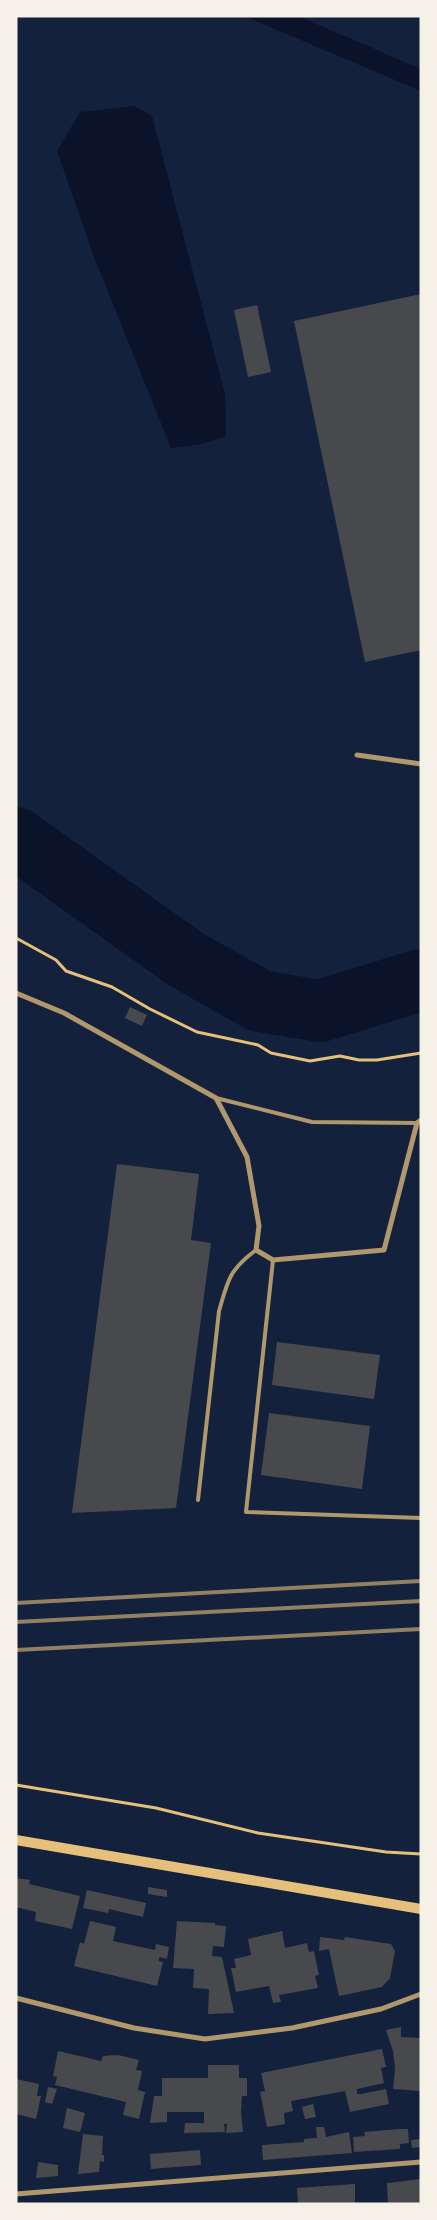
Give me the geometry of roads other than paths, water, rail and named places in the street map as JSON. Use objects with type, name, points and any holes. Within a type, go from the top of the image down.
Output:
[{"type":"main road","points":[[16,1840],[421,1909]]},
{"type":"street","points":[[357,755],[421,764]]},
{"type":"street","points":[[16,993],[64,1013],[216,1098],[247,1157],[259,1226],[256,1250],[273,1260],[384,1250],[419,1122]]},
{"type":"street","points":[[16,1998],[134,2028],[205,2039],[292,2028],[381,2009],[421,1994]]},
{"type":"street","points":[[16,2194],[421,2162]]},
{"type":"lane","points":[[216,1098],[312,1122],[419,1122]]},
{"type":"lane","points":[[198,1500],[219,1311],[227,1283],[238,1263],[256,1250]]},
{"type":"lane","points":[[273,1260],[246,1512],[421,1518]]},
{"type":"water","points":[[244,16],[298,16],[421,69],[421,91]]},
{"type":"water","points":[[135,106],[152,116],[225,394],[226,436],[202,444],[171,448],[94,257],[57,151],[80,112]]},
{"type":"waterway","points":[[16,838],[187,960],[260,1001],[320,1011],[421,980]]},
{"type":"railway","points":[[16,1603],[421,1581]]},
{"type":"railway","points":[[16,1622],[421,1601]]},
{"type":"railway","points":[[16,1650],[421,1629]]}]
